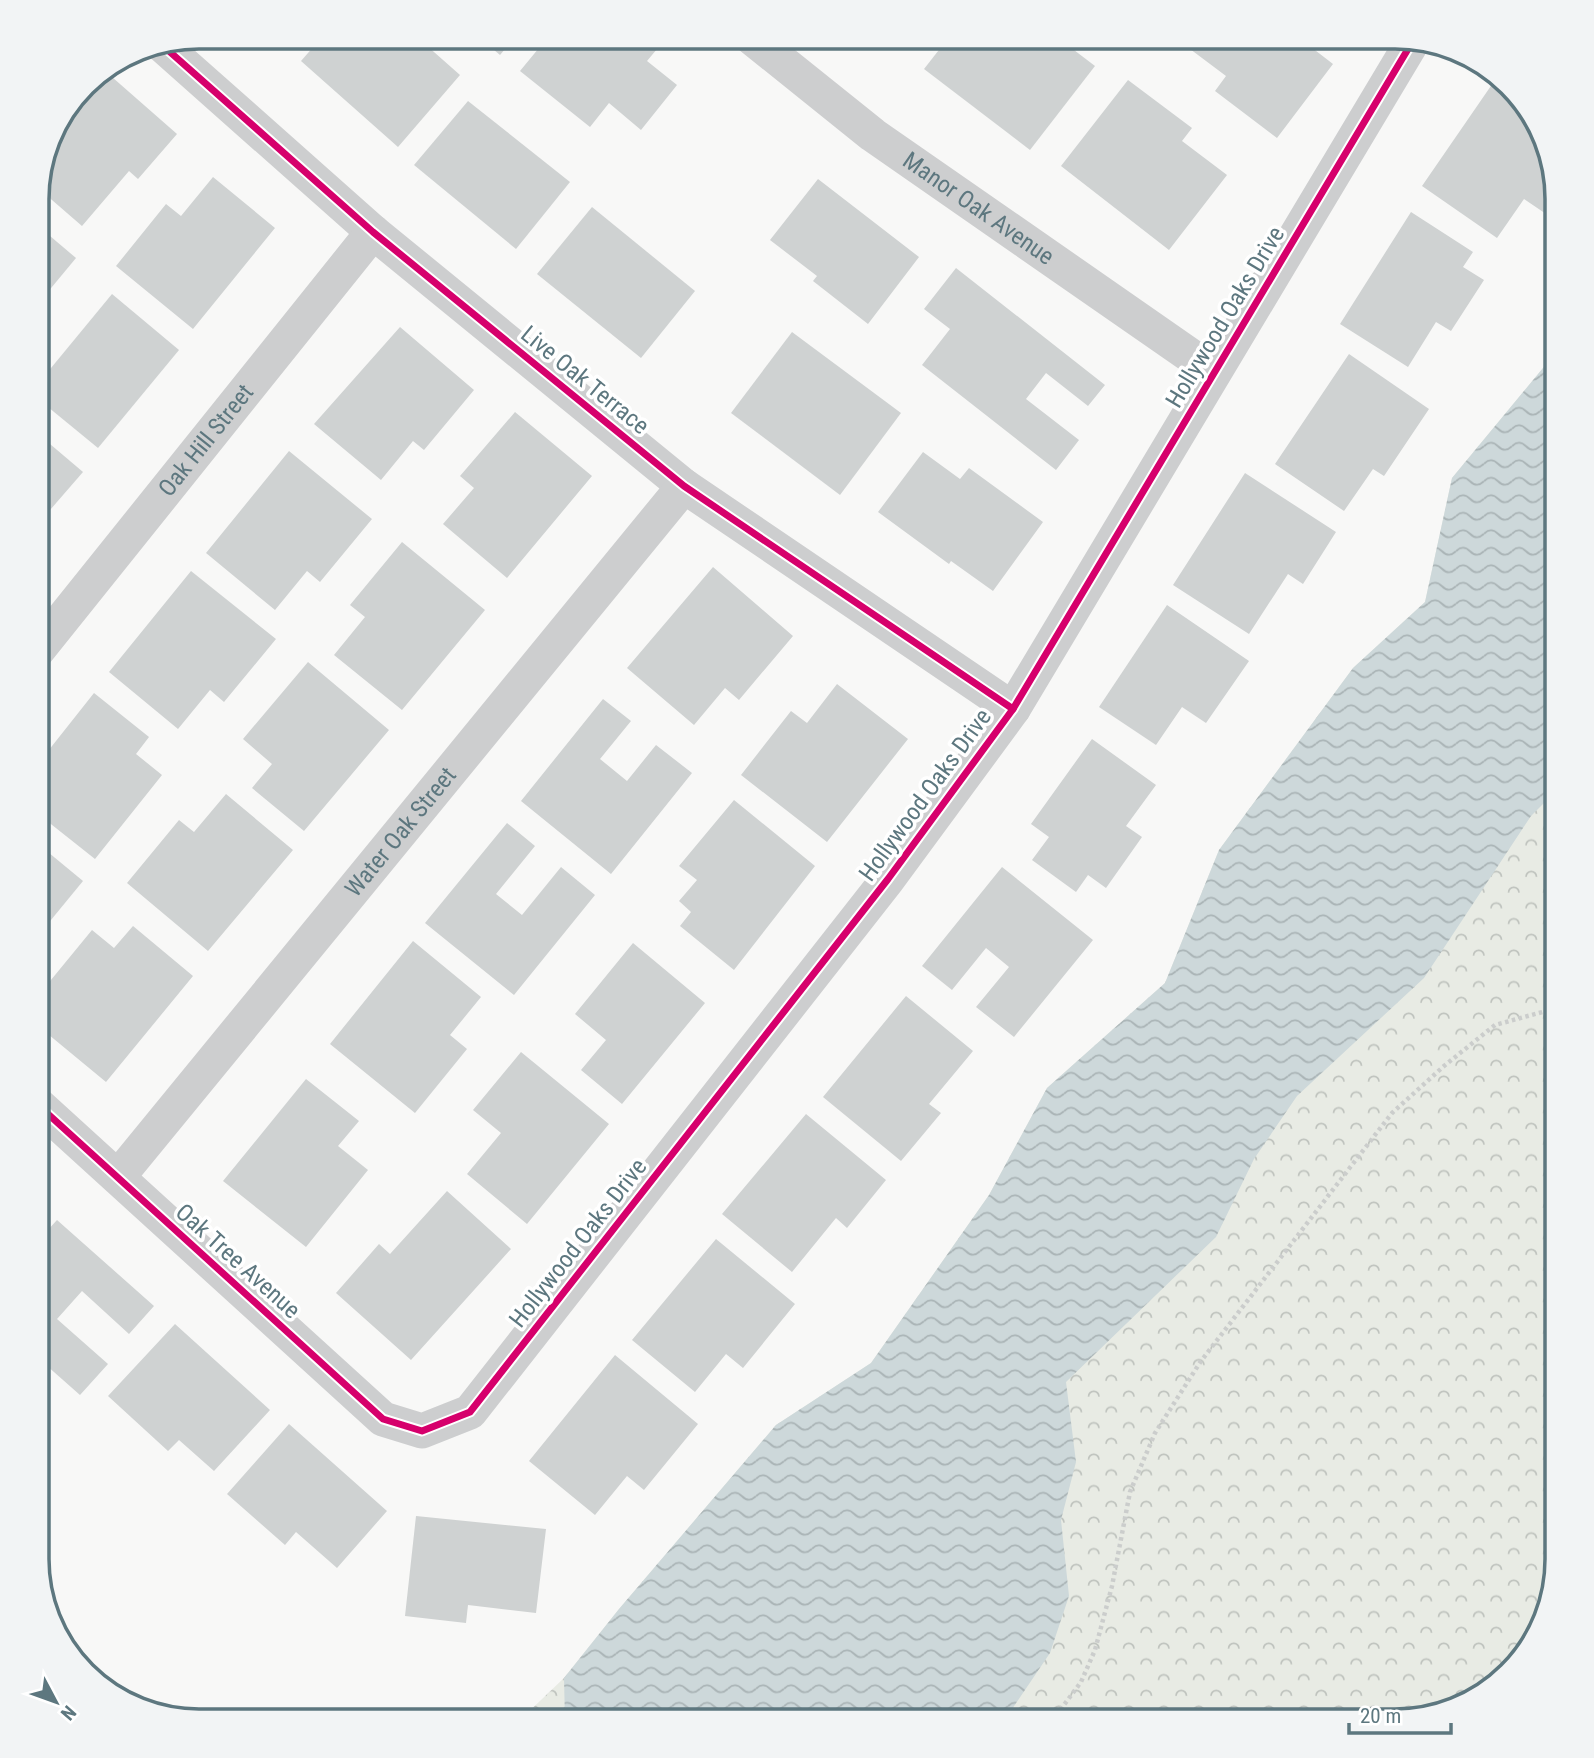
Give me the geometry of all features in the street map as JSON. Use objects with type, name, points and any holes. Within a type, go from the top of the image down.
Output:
[{"type":"street","name":"Manor Oak Avenue","points":[[766,49],[873,135],[1214,372]]},
{"type":"street","name":"Hollywood Oaks Drive","points":[[422,1431],[470,1412],[888,879],[1013,709],[1406,49]]},
{"type":"street","name":"Live Oak Terrace","points":[[171,52],[373,232],[684,486],[1013,709]]},
{"type":"street","name":"Oak Hill Street","points":[[49,636],[373,232]]},
{"type":"street","name":"Water Oak Street","points":[[118,1177],[684,486]]},
{"type":"street","name":"Oak Tree Avenue","points":[[49,1115],[383,1419],[422,1431]]},
{"type":"path","points":[[1061,1709],[1081,1682],[1095,1650],[1112,1586],[1130,1492],[1155,1433],[1201,1361],[1392,1112],[1495,1025],[1545,1011]]},
{"type":"green space","points":[[1545,366],[1545,1559],[1544,1579],[1537,1607],[1520,1643],[1501,1665],[1479,1684],[1462,1694],[1425,1706],[1405,1709],[532,1709],[564,1678],[619,1609],[776,1425],[871,1363],[989,1195],[1047,1088],[1165,983],[1219,850],[1353,668],[1425,602],[1452,478]]},
{"type":"water","points":[[1545,366],[1545,802],[1531,816],[1424,978],[1297,1096],[1254,1159],[1216,1237],[1066,1382],[1076,1462],[1061,1520],[1069,1596],[1050,1653],[1012,1709],[565,1709],[564,1678],[619,1609],[776,1425],[871,1363],[989,1195],[1047,1088],[1165,983],[1219,850],[1353,668],[1425,602],[1452,478]]},
{"type":"building","points":[[312,49],[431,49],[460,75],[398,147],[301,61]]},
{"type":"building","points":[[493,49],[505,49],[500,55]]},
{"type":"building","points":[[538,49],[657,49],[647,61],[677,85],[641,130],[609,103],[590,127],[520,71]]},
{"type":"building","points":[[940,49],[1073,49],[1095,66],[1030,150],[924,69]]},
{"type":"building","points":[[1190,49],[1314,49],[1333,64],[1277,138],[1215,91],[1226,76]]},
{"type":"building","points":[[112,77],[177,134],[138,179],[129,171],[82,226],[49,197],[50,179],[64,132],[86,100]]},
{"type":"building","points":[[1128,80],[1192,128],[1182,141],[1227,175],[1169,250],[1061,166]]},
{"type":"building","points":[[1492,84],[1508,100],[1530,132],[1544,179],[1545,213],[1524,199],[1497,238],[1422,186]]},
{"type":"building","points":[[468,101],[570,182],[516,249],[414,165]]},
{"type":"building","points":[[213,177],[275,228],[193,329],[116,266],[166,204],[181,216]]},
{"type":"building","points":[[818,179],[919,257],[868,324],[813,281],[817,276],[770,240]]},
{"type":"building","points":[[592,207],[695,291],[641,358],[537,274]]},
{"type":"building","points":[[1411,212],[1473,252],[1463,267],[1484,280],[1451,331],[1436,322],[1408,367],[1340,324]]},
{"type":"building","points":[[49,235],[76,258],[49,291]]},
{"type":"building","points":[[956,268],[1105,385],[1088,406],[1046,373],[1026,399],[1079,440],[1056,470],[922,365],[950,329],[924,309]]},
{"type":"building","points":[[112,294],[179,350],[98,448],[49,408],[49,370]]},
{"type":"building","points":[[400,327],[474,390],[424,450],[413,441],[381,480],[314,424]]},
{"type":"building","points":[[792,332],[901,413],[840,495],[731,413]]},
{"type":"building","points":[[1349,354],[1429,409],[1384,476],[1373,469],[1344,511],[1275,464]]},
{"type":"building","points":[[515,412],[592,476],[507,578],[443,524],[474,488],[460,476]]},
{"type":"building","points":[[49,443],[83,472],[49,511]]},
{"type":"building","points":[[289,451],[372,519],[320,582],[307,571],[275,610],[206,553]]},
{"type":"building","points":[[923,452],[960,479],[969,468],[1043,522],[993,591],[951,561],[949,564],[878,512]]},
{"type":"building","points":[[1245,473],[1336,532],[1303,584],[1288,574],[1249,634],[1173,585]]},
{"type":"building","points":[[402,542],[485,610],[402,710],[334,655],[365,617],[350,605]]},
{"type":"building","points":[[713,567],[793,636],[739,700],[725,688],[694,725],[627,668]]},
{"type":"building","points":[[191,571],[276,639],[224,702],[210,690],[178,729],[109,672]]},
{"type":"building","points":[[1167,605],[1249,661],[1206,723],[1182,707],[1156,745],[1099,707]]},
{"type":"building","points":[[308,662],[389,730],[304,831],[252,788],[272,764],[243,739]]},
{"type":"building","points":[[837,684],[908,739],[827,842],[741,775],[791,711],[807,723]]},
{"type":"building","points":[[94,693],[149,737],[136,754],[162,775],[95,859],[49,823],[49,750]]},
{"type":"building","points":[[603,699],[631,721],[600,759],[627,781],[656,745],[692,773],[611,874],[521,801]]},
{"type":"building","points":[[1092,739],[1156,785],[1126,826],[1142,837],[1106,888],[1088,875],[1076,892],[1032,860],[1049,837],[1031,824]]},
{"type":"building","points":[[226,794],[293,850],[208,951],[127,883],[179,820],[194,832]]},
{"type":"building","points":[[734,800],[815,866],[734,970],[680,926],[691,912],[679,901],[697,880],[679,866]]},
{"type":"building","points":[[507,823],[535,846],[496,894],[522,915],[561,867],[595,895],[514,995],[425,923]]},
{"type":"building","points":[[49,853],[83,881],[49,922]]},
{"type":"building","points":[[1002,867],[1093,940],[1014,1037],[976,1007],[1009,967],[986,948],[952,990],[922,966]]},
{"type":"building","points":[[133,926],[193,976],[106,1082],[49,1035],[49,982],[92,930],[114,948]]},
{"type":"building","points":[[413,941],[481,997],[450,1035],[467,1049],[415,1113],[330,1044]]},
{"type":"building","points":[[633,943],[705,1003],[622,1104],[581,1070],[606,1040],[575,1014]]},
{"type":"building","points":[[906,996],[973,1051],[929,1104],[941,1113],[901,1161],[823,1097]]},
{"type":"building","points":[[521,1052],[609,1124],[527,1224],[467,1174],[501,1133],[473,1110]]},
{"type":"building","points":[[306,1079],[359,1121],[338,1146],[368,1170],[306,1247],[223,1181]]},
{"type":"building","points":[[806,1114],[886,1180],[847,1228],[836,1218],[792,1272],[722,1214]]},
{"type":"building","points":[[447,1191],[511,1249],[411,1360],[336,1293],[379,1244],[390,1254]]},
{"type":"building","points":[[57,1220],[154,1306],[129,1334],[82,1291],[57,1319],[108,1364],[80,1395],[49,1368],[49,1229]]},
{"type":"building","points":[[716,1239],[795,1304],[743,1368],[726,1354],[695,1392],[632,1340]]},
{"type":"building","points":[[175,1324],[270,1410],[214,1471],[179,1440],[168,1451],[108,1396]]},
{"type":"building","points":[[615,1355],[698,1424],[644,1490],[627,1476],[595,1515],[529,1461]]},
{"type":"building","points":[[289,1424],[387,1511],[337,1568],[296,1532],[285,1545],[227,1494]]},
{"type":"building","points":[[416,1516],[546,1529],[536,1613],[468,1605],[466,1623],[405,1616]]},
{"type":"cycle path","points":[[49,1115],[383,1419],[422,1431],[470,1412],[888,879],[1013,709],[1408,49]]},
{"type":"cycle path","points":[[170,52],[373,232],[684,486],[1013,709]]}]
